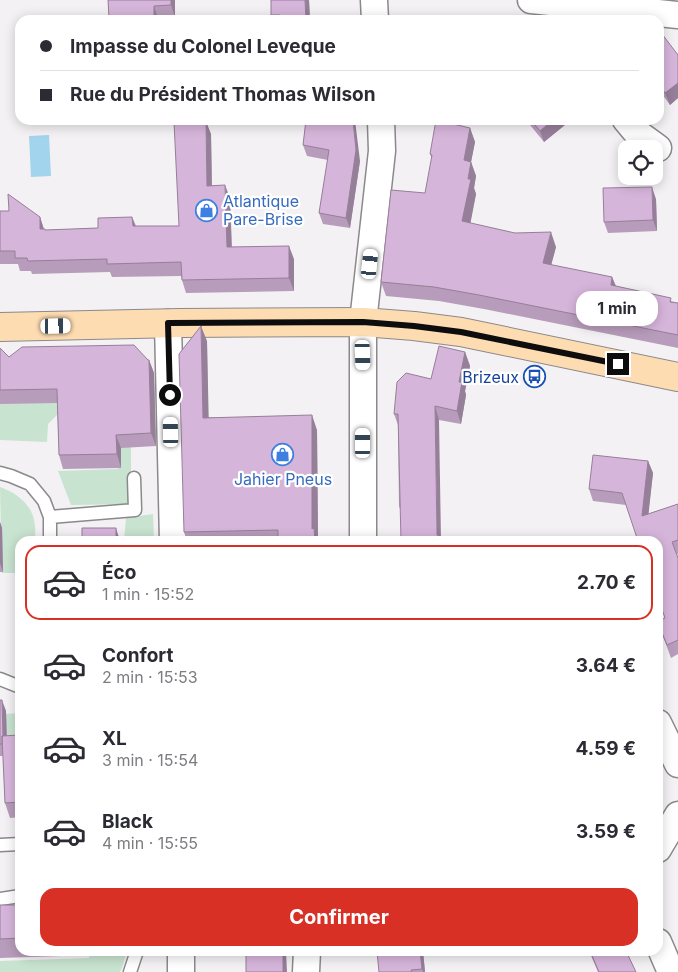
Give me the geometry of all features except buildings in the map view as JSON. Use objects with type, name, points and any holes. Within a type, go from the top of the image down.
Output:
[{"type":"street","points":[[374,0],[375,15]]},
{"type":"street","points":[[547,7],[678,15]]},
{"type":"street","points":[[363,536],[363,322],[382,151],[381,125]]},
{"type":"street","points":[[630,125],[647,140]]},
{"type":"street","points":[[0,327],[168,323],[363,322],[461,332],[678,377]]},
{"type":"street","points":[[168,323],[173,536]]},
{"type":"street","points":[[663,733],[678,764]]},
{"type":"street","points":[[663,840],[678,814]]},
{"type":"street","points":[[663,954],[671,972]]},
{"type":"street","points":[[180,956],[181,972]]},
{"type":"street","points":[[306,972],[307,956]]},
{"type":"lane","points":[[0,473],[30,484],[44,501],[50,517],[50,536]]},
{"type":"lane","points":[[50,517],[135,510],[134,478]]},
{"type":"lane","points":[[0,679],[15,685]]},
{"type":"lane","points":[[0,845],[15,844]]},
{"type":"lane","points":[[0,899],[15,897]]},
{"type":"lane","points":[[130,972],[135,956]]},
{"type":"green space","points":[[49,394],[116,414],[57,415],[48,424],[47,442],[0,440],[0,396]]},
{"type":"green space","points":[[119,437],[131,439],[131,504],[71,505],[58,471],[118,469]]},
{"type":"green space","points":[[0,487],[22,499],[30,509],[35,528],[35,536],[15,536],[15,573],[2,573]]},
{"type":"green space","points":[[153,514],[154,536],[124,536],[126,518]]},
{"type":"green space","points":[[15,713],[15,743],[4,743],[5,714]]},
{"type":"green space","points":[[89,956],[126,956],[120,972],[0,972],[0,961],[89,958]]},
{"type":"water","points":[[49,135],[51,176],[31,177],[29,136]]},
{"type":"place","name":"Atlantique Pare-Brise","points":[[207,210]]},
{"type":"place","name":"Brizeux","points":[[535,377]]},
{"type":"place","name":"Jahier Pneus","points":[[283,455]]},
{"type":"route","points":[[170,395],[168,323],[363,322],[414,326],[461,332],[618,364]]}]
